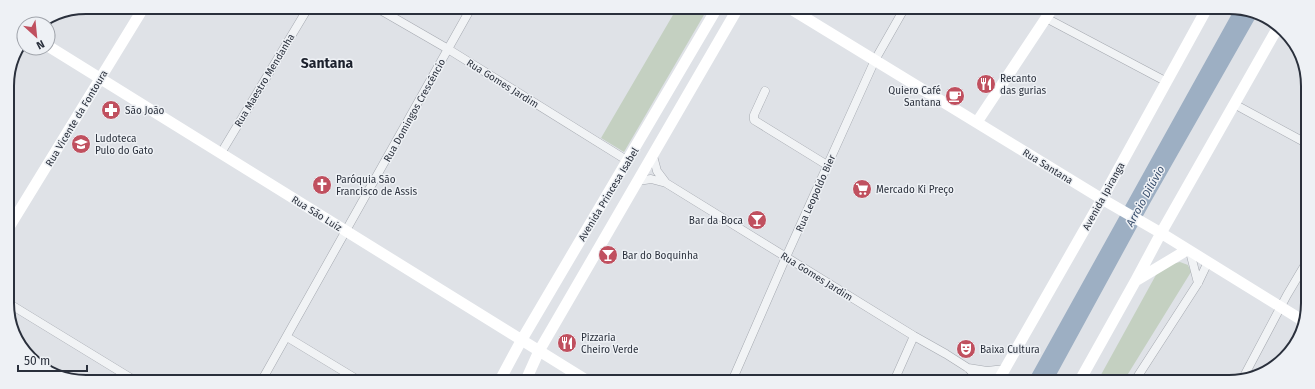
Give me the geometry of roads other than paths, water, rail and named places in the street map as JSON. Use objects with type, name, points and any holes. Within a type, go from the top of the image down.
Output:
[{"type":"main road","name":"Rua Vicente da Fontoura","points":[[14,219],[140,14]]},
{"type":"main road","name":"Avenida Princesa Isabel","points":[[503,375],[521,341],[714,14]]},
{"type":"main road","name":"Avenida Princesa Isabel","points":[[528,375],[539,351],[735,14]]},
{"type":"main road","name":"Rua Santana","points":[[800,14],[1299,318]]},
{"type":"main road","points":[[977,122],[1049,14]]},
{"type":"main road","name":"Avenida Ipiranga","points":[[1002,375],[1102,199],[1204,14]]},
{"type":"main road","points":[[1083,375],[1136,280],[1157,231],[1234,104],[1275,32]]},
{"type":"main road","name":"Rua São Luiz","points":[[56,51],[578,375]]},
{"type":"main road","points":[[1136,280],[1188,251]]},
{"type":"street","name":"Rua Maestro Mendanha","points":[[221,153],[304,14]]},
{"type":"street","name":"Rua Gomes Jardim","points":[[387,14],[448,49],[628,161]]},
{"type":"street","name":"Rua Domingos Crescêncio","points":[[265,375],[468,14]]},
{"type":"street","name":"Rua Leopoldo Bier","points":[[735,375],[875,60],[901,14]]},
{"type":"street","points":[[1049,14],[1167,82]]},
{"type":"street","points":[[765,92],[754,116],[754,120],[827,165]]},
{"type":"street","points":[[1234,104],[1301,140]]},
{"type":"street","name":"Rua Gomes Jardim","points":[[653,156],[657,171],[666,183]]},
{"type":"street","name":"Rua Gomes Jardim","points":[[638,182],[651,179],[666,183],[914,336],[946,354],[968,368],[975,375]]},
{"type":"street","points":[[1188,251],[1198,282]]},
{"type":"street","points":[[1138,375],[1198,282],[1208,262]]},
{"type":"street","points":[[1246,373],[1301,272]]},
{"type":"street","points":[[14,307],[126,375]]},
{"type":"street","points":[[897,375],[914,336]]},
{"type":"street","points":[[287,337],[350,375]]},
{"type":"street","name":"Rua Gomes Jardim","points":[[968,368],[987,371],[1005,369]]},
{"type":"water","name":"Arroio Dilúvio","points":[[1232,14],[1255,19],[1149,205],[1056,375],[1031,375]]},
{"type":"place","name":"Recanto das gurias","points":[[986,84]]},
{"type":"place","name":"Quiero Café Santana","points":[[955,96]]},
{"type":"place","name":"São João","points":[[111,110]]},
{"type":"place","name":"Ludoteca Pulo do Gato","points":[[81,144]]},
{"type":"place","name":"Paróquia São Francisco de Assis","points":[[322,185]]},
{"type":"place","name":"Mercado Ki Preço","points":[[862,189]]},
{"type":"place","name":"Bar da Boca","points":[[757,220]]},
{"type":"place","name":"Bar do Boquinha","points":[[608,255]]},
{"type":"place","name":"Pizzaria Cheiro Verde","points":[[567,343]]},
{"type":"place","name":"Baixa Cultura","points":[[966,349]]},
{"type":"district","name":"Santana","points":[[327,63]]}]
